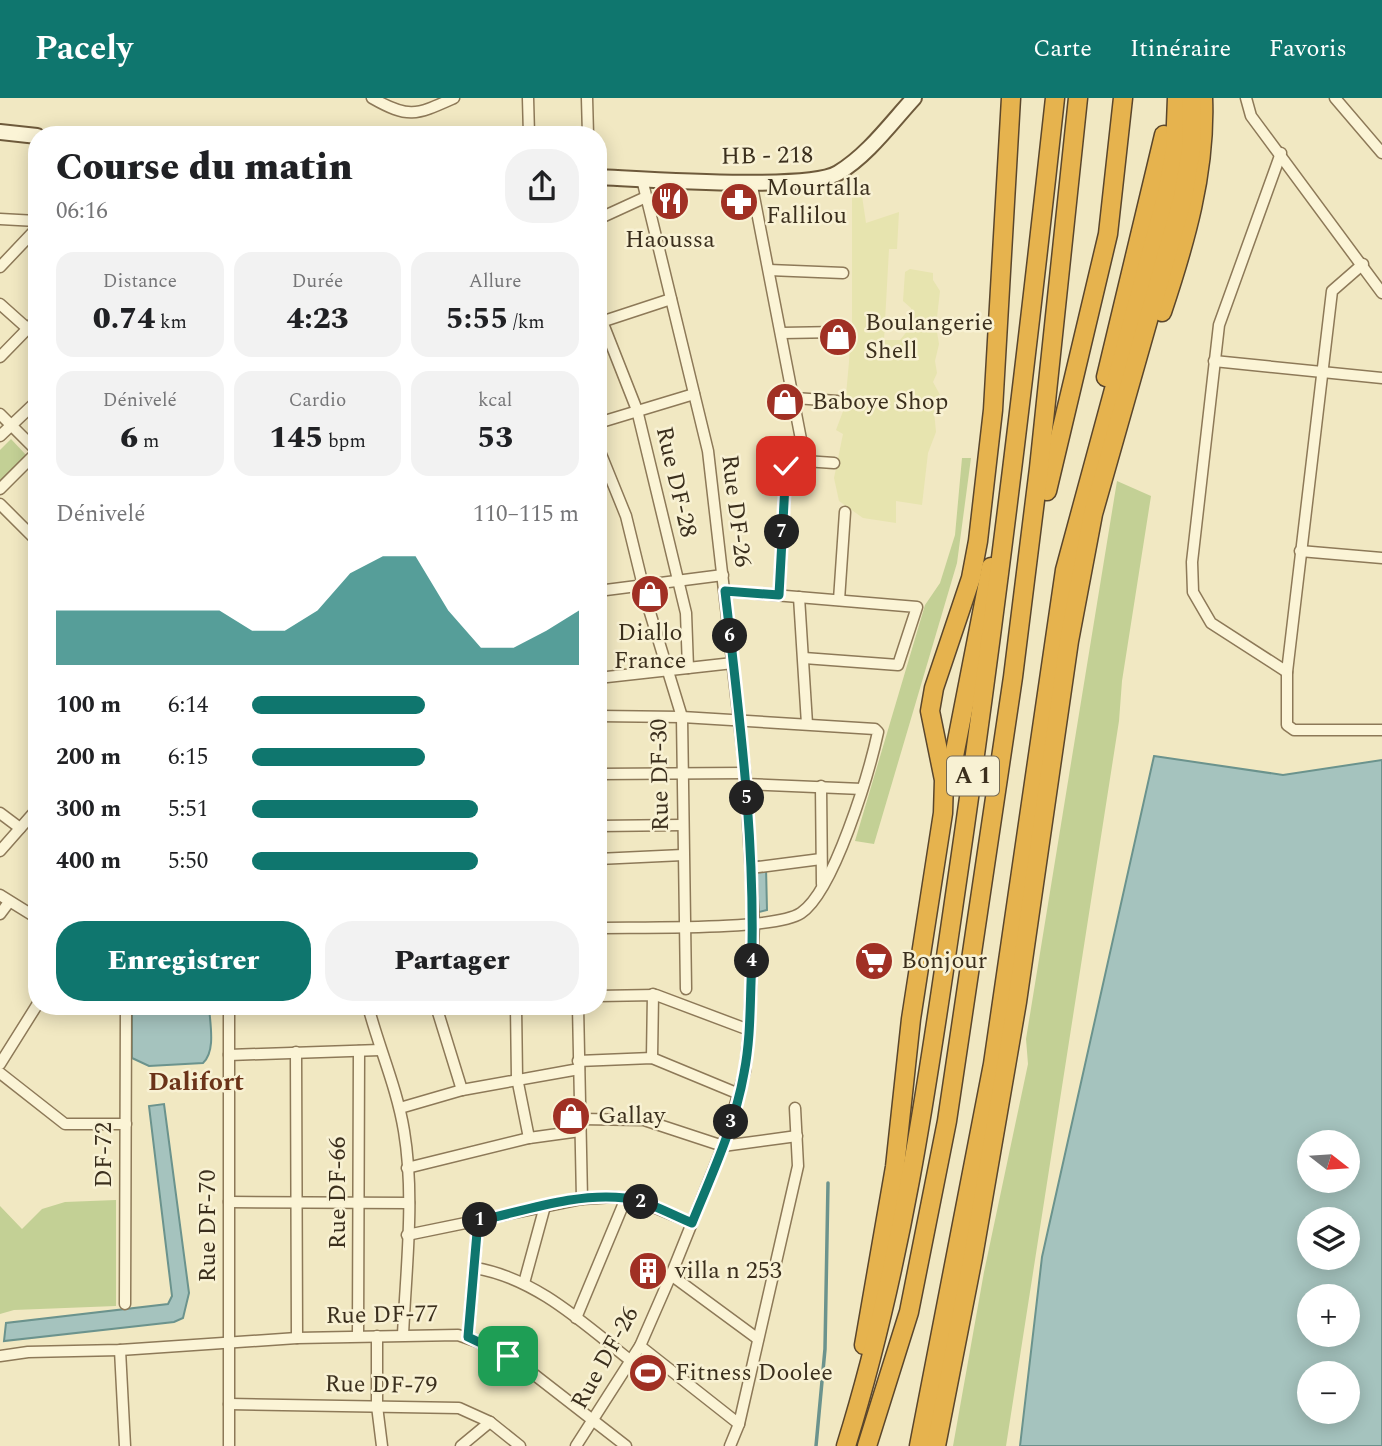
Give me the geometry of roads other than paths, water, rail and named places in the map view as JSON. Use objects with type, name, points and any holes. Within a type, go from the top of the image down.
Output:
[{"type":"highway","points":[[999,98],[1006,118],[1008,144]]},
{"type":"highway","points":[[943,813],[944,780],[930,711],[934,688],[971,578],[978,541],[993,410],[1011,98]]},
{"type":"highway","name":"A 1","points":[[847,1444],[880,1328],[923,1117],[988,675],[1019,427],[1055,98]]},
{"type":"highway","name":"A 1","points":[[867,1446],[899,1349],[936,1182],[1013,677],[1039,468],[1078,98]]},
{"type":"highway","points":[[1013,677],[1054,453],[1108,234],[1124,98]]},
{"type":"highway","points":[[936,1446],[974,1257],[1017,1002],[1113,344],[1164,146],[1167,98]]},
{"type":"highway","points":[[1175,196],[1177,98]]},
{"type":"highway","points":[[1087,511],[1175,196],[1191,150],[1192,98]]},
{"type":"highway","points":[[919,1446],[993,1064],[1048,672],[1065,570],[1174,274],[1195,198],[1204,129],[1203,98]]},
{"type":"highway","points":[[847,1444],[895,1167],[911,1019],[943,813],[1019,427]]},
{"type":"highway","points":[[880,1446],[899,1349]]},
{"type":"main road","name":"HB - 218","points":[[607,177],[795,182],[828,177],[839,173],[866,150],[909,101]]},
{"type":"main road","points":[[0,132],[28,135]]},
{"type":"street","points":[[372,98],[391,109],[418,114],[454,98]]},
{"type":"street","points":[[528,98],[529,126]]},
{"type":"street","points":[[587,98],[588,126]]},
{"type":"street","points":[[1246,98],[1251,116],[1281,153],[1382,293]]},
{"type":"street","points":[[1335,98],[1382,153]]},
{"type":"street","points":[[1281,153],[1219,325],[1192,562],[1193,592],[1211,623],[1287,672]]},
{"type":"street","name":"Rue DF-26","points":[[576,1446],[640,1346],[671,1275],[723,1146],[739,1094],[749,1030],[754,924],[746,778],[708,451],[642,179]]},
{"type":"street","points":[[751,181],[805,460]]},
{"type":"street","points":[[607,215],[646,197]]},
{"type":"street","points":[[0,219],[28,221]]},
{"type":"street","points":[[0,267],[28,237]]},
{"type":"street","points":[[1363,264],[1332,291],[1287,672],[1290,728],[1381,730],[1382,717]]},
{"type":"street","points":[[769,270],[843,273]]},
{"type":"street","points":[[607,320],[671,299]]},
{"type":"street","points":[[0,304],[28,329],[0,357]]},
{"type":"street","points":[[782,333],[839,332]]},
{"type":"street","name":"Rue DF-28","points":[[607,337],[637,410],[686,613],[688,668]]},
{"type":"street","points":[[1214,361],[1382,378]]},
{"type":"street","points":[[607,420],[694,394]]},
{"type":"street","points":[[795,398],[837,401]]},
{"type":"street","points":[[0,436],[28,410]]},
{"type":"street","points":[[0,414],[28,443]]},
{"type":"street","points":[[779,595],[786,466],[790,460],[834,463]]},
{"type":"street","points":[[0,489],[28,461]]},
{"type":"street","name":"Rue DF-30","points":[[607,468],[626,516],[682,717],[686,989]]},
{"type":"street","points":[[0,504],[28,532]]},
{"type":"street","points":[[839,600],[845,512]]},
{"type":"street","points":[[1300,551],[1382,558]]},
{"type":"street","points":[[607,589],[723,575]]},
{"type":"street","points":[[725,591],[917,607],[898,666],[804,658]]},
{"type":"street","points":[[799,597],[807,724]]},
{"type":"street","points":[[607,677],[733,663]]},
{"type":"street","points":[[607,716],[682,717],[877,730],[848,834],[823,887],[800,914],[754,924],[607,928]]},
{"type":"street","points":[[607,774],[682,773],[862,789]]},
{"type":"street","points":[[821,786],[823,887]]},
{"type":"street","points":[[0,813],[20,828]]},
{"type":"street","points":[[0,851],[28,819]]},
{"type":"street","points":[[607,826],[682,825]]},
{"type":"street","points":[[607,859],[682,855]]},
{"type":"street","points":[[751,868],[821,859]]},
{"type":"street","points":[[0,914],[4,898],[28,913]]},
{"type":"street","points":[[652,1058],[653,994]]},
{"type":"street","points":[[607,996],[653,994],[749,1030]]},
{"type":"street","points":[[0,1063],[31,1015]]},
{"type":"street","name":"DF-72","points":[[125,1304],[126,1015]]},
{"type":"street","name":"Rue DF-70","points":[[229,1015],[229,1446]]},
{"type":"street","points":[[370,1015],[400,1108],[407,1168],[409,1203],[403,1335]]},
{"type":"street","points":[[439,1015],[462,1090]]},
{"type":"street","points":[[516,1015],[517,1078],[529,1138]]},
{"type":"street","points":[[578,1015],[582,1199]]},
{"type":"street","points":[[229,1055],[380,1050]]},
{"type":"street","name":"Rue DF-66","points":[[358,1336],[359,1051]]},
{"type":"street","points":[[296,1052],[297,1338]]},
{"type":"street","points":[[400,1108],[462,1090],[578,1065],[652,1058],[739,1094]]},
{"type":"street","points":[[0,1073],[65,1124],[125,1124]]},
{"type":"street","points":[[730,1446],[739,1424],[798,1166],[795,1108]]},
{"type":"street","points":[[580,1119],[644,1120],[723,1146],[797,1136]]},
{"type":"street","points":[[407,1168],[529,1138],[580,1131]]},
{"type":"street","points":[[576,1318],[626,1198]]},
{"type":"street","points":[[407,1235],[582,1199],[626,1198],[692,1223]]},
{"type":"street","points":[[229,1202],[409,1203]]},
{"type":"street","points":[[524,1283],[545,1206]]},
{"type":"street","points":[[468,1337],[478,1221]]},
{"type":"street","points":[[475,1269],[496,1272],[524,1283],[576,1318],[631,1361]]},
{"type":"street","points":[[671,1275],[758,1339]]},
{"type":"street","name":"Rue DF-77","points":[[0,1356],[28,1352],[120,1350],[297,1338],[403,1335],[468,1337],[518,1362],[626,1446]]},
{"type":"street","points":[[377,1336],[377,1406],[382,1446]]},
{"type":"street","points":[[640,1346],[739,1424]]},
{"type":"street","points":[[120,1350],[124,1446]]},
{"type":"street","name":"Rue DF-79","points":[[229,1404],[459,1408],[489,1422],[520,1446]]},
{"type":"street","points":[[461,1446],[489,1422]]},
{"type":"water","points":[[1154,756],[1283,775],[1382,760],[1382,1446],[1020,1446],[1042,1257]]},
{"type":"water","points":[[759,861],[766,867],[767,910],[755,913],[752,862]]},
{"type":"water","points":[[132,1015],[210,1015],[210,1052],[203,1063],[149,1066],[132,1058]]},
{"type":"water","points":[[164,1104],[189,1293],[183,1318],[174,1322],[4,1341],[6,1323],[168,1304],[172,1296],[149,1106]]},
{"type":"waterway","points":[[816,1446],[825,1349],[828,1183]]},
{"type":"place","name":"Haoussa","points":[[670,201]]},
{"type":"place","name":"Mourtalla Fallilou","points":[[739,202]]},
{"type":"place","name":"Boulangerie Shell","points":[[838,337]]},
{"type":"place","name":"Baboye Shop","points":[[785,402]]},
{"type":"place","name":"Diallo France","points":[[650,594]]},
{"type":"place","name":"Bonjour","points":[[874,961]]},
{"type":"place","name":"Gallay","points":[[571,1116]]},
{"type":"place","name":"villa n 253","points":[[648,1271]]},
{"type":"place","name":"Fitness Doolee","points":[[648,1373]]},
{"type":"district","name":"Dalifort","points":[[196,1082]]}]
